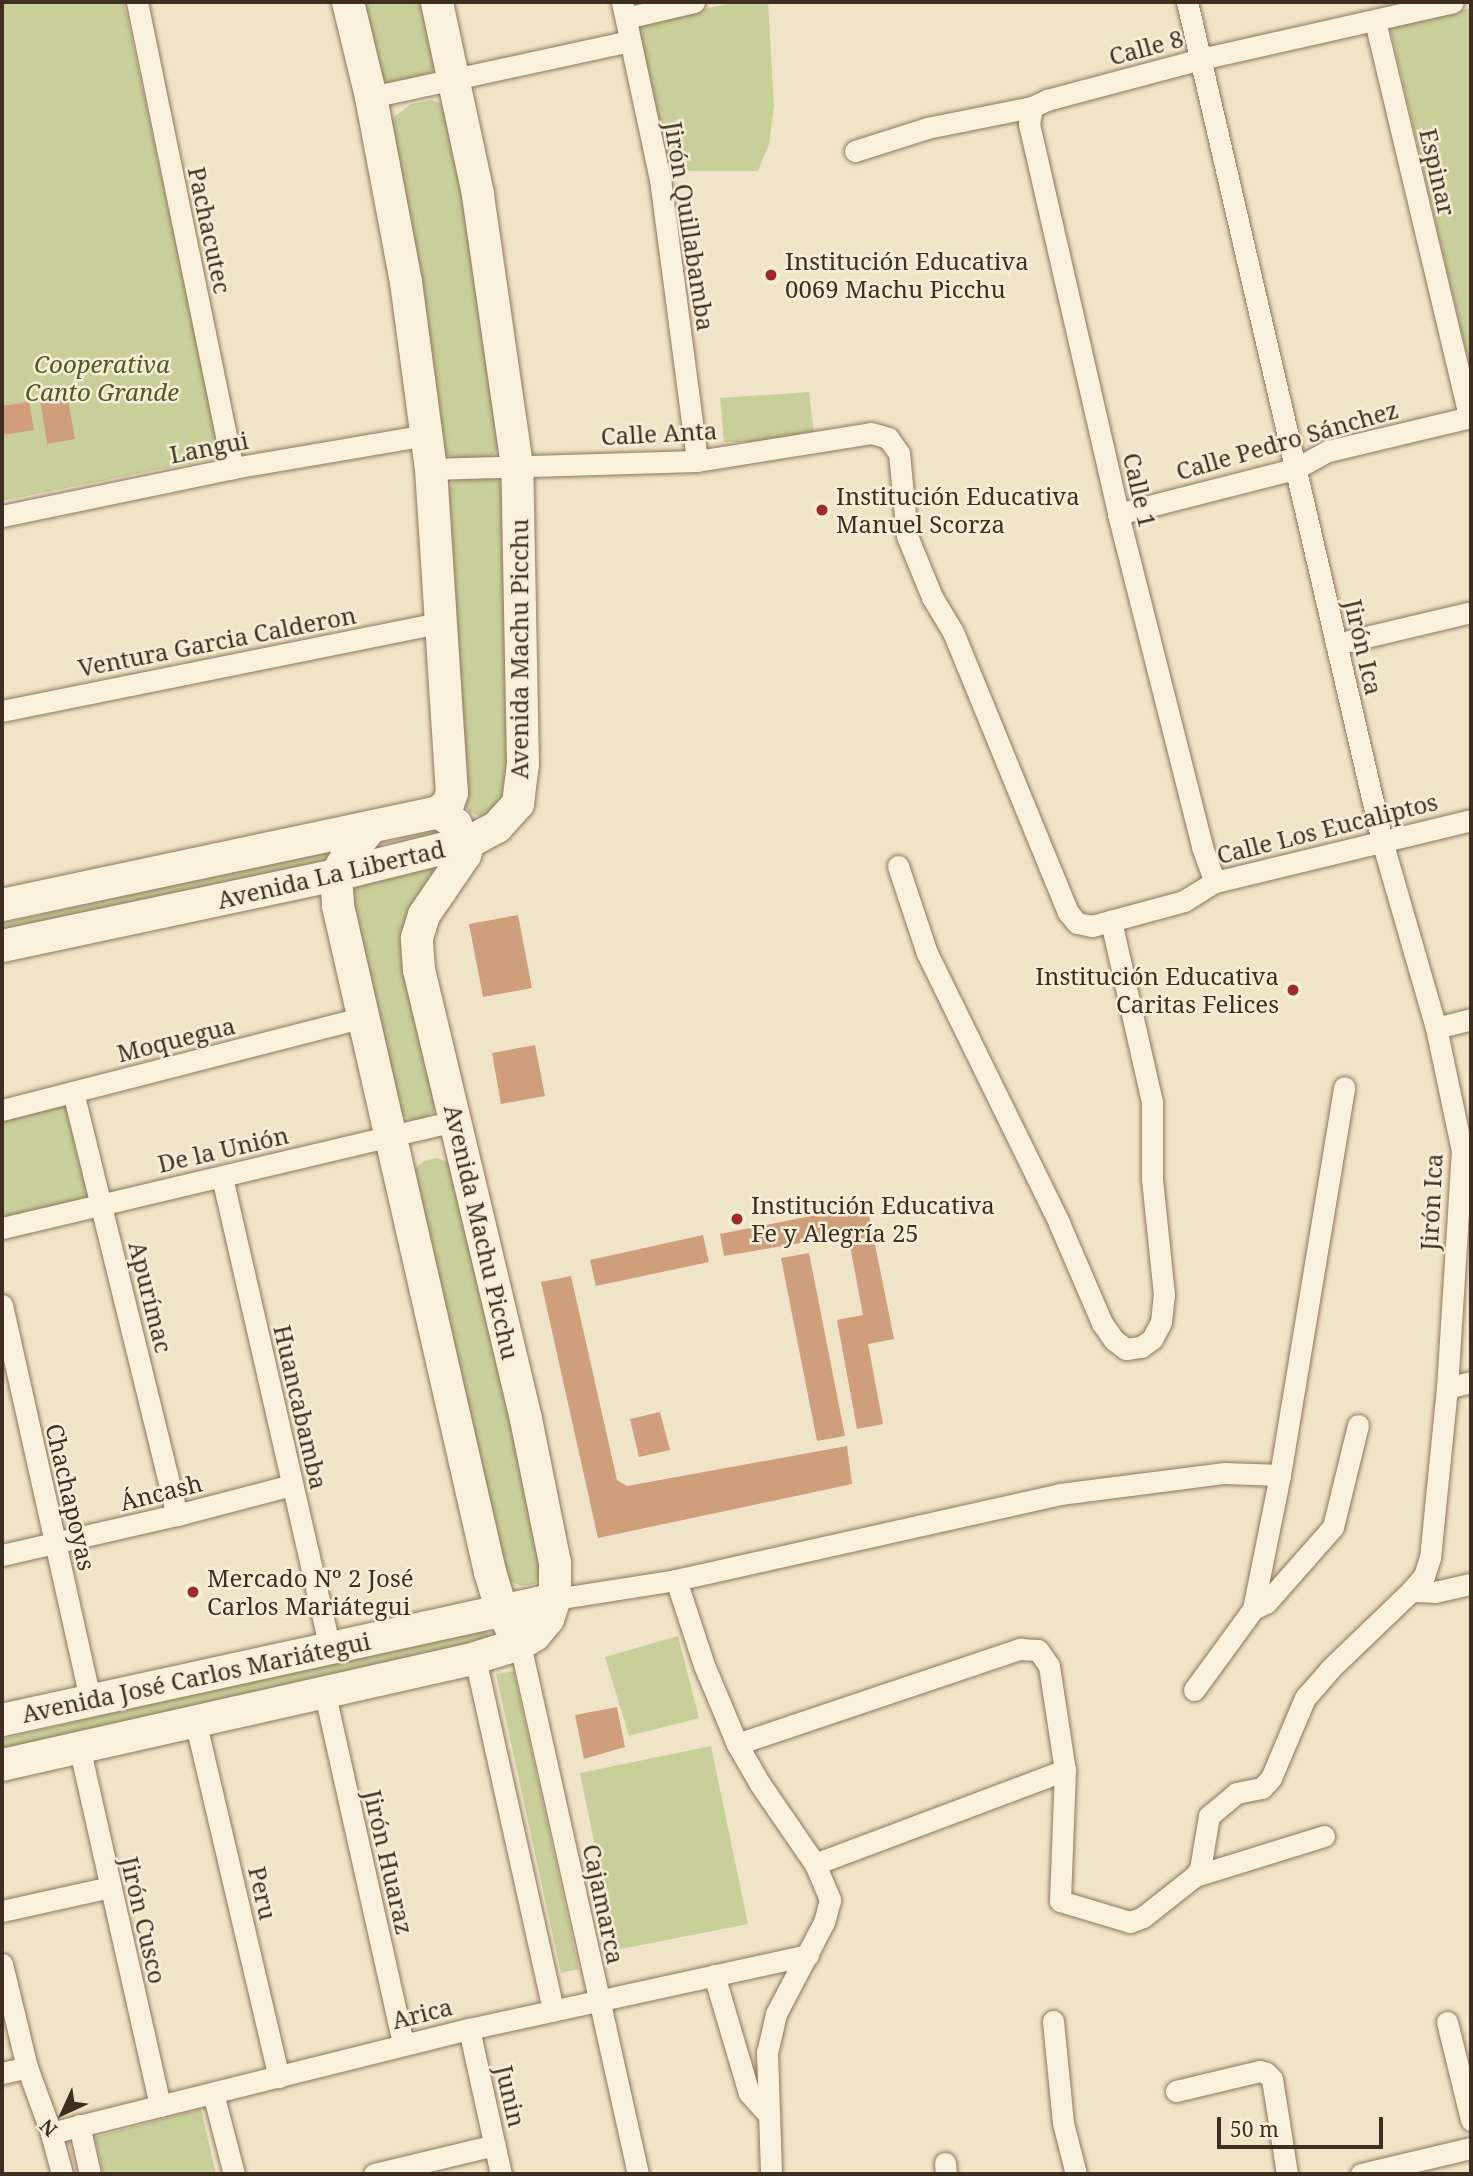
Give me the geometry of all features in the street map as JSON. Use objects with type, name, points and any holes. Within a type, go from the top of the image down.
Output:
[{"type":"street","name":"Pachacutec","points":[[137,2],[233,468]]},
{"type":"street","points":[[348,2],[371,97],[406,282],[431,469],[444,622],[452,793],[448,804],[438,812]]},
{"type":"street","name":"Avenida Machu Picchu","points":[[437,2],[455,79],[496,301],[517,466],[520,787],[518,804],[497,828],[469,842],[465,855],[424,915],[417,938],[419,970],[526,1419],[555,1563],[555,1599],[548,1619],[535,1634],[520,1644]]},
{"type":"street","points":[[624,10],[694,2]]},
{"type":"street","name":"Jirón Ica","points":[[1188,2],[1382,841],[1436,1028],[1462,1151],[1464,1199],[1430,1558],[1424,1576],[1330,1669],[1305,1698],[1271,1778],[1262,1788],[1236,1793],[1209,1816],[1200,1869],[1195,1876]]},
{"type":"street","name":"Calle 8","points":[[855,151],[927,128],[1032,107],[1047,100],[1201,59],[1454,2]]},
{"type":"street","name":"Jirón Quillabamba","points":[[624,10],[660,179],[697,461]]},
{"type":"street","name":"Espinar","points":[[1375,21],[1470,417]]},
{"type":"street","points":[[371,97],[629,41]]},
{"type":"street","name":"Calle 1","points":[[1032,107],[1028,124],[1118,514],[1202,847],[1215,882]]},
{"type":"street","name":"Calle Pedro Sánchez","points":[[1118,514],[1295,469],[1328,451],[1470,417]]},
{"type":"street","name":"Calle Anta","points":[[431,469],[697,461],[871,433],[888,438],[900,453],[907,536],[932,597],[953,632],[1068,912],[1077,923]]},
{"type":"street","name":"Langui","points":[[2,516],[233,468],[427,435]]},
{"type":"street","points":[[1336,644],[1471,612]]},
{"type":"street","name":"Ventura Garcia Calderon","points":[[2,711],[444,622]]},
{"type":"street","name":"Avenida La Libertad","points":[[2,905],[370,829],[438,812],[462,829],[469,842],[336,875],[2,946]]},
{"type":"street","name":"Calle Los Eucaliptos","points":[[1077,923],[1092,926],[1184,901],[1215,882],[1471,820]]},
{"type":"street","points":[[370,829],[347,856],[336,875],[338,906],[501,1609],[520,1644]]},
{"type":"street","points":[[898,866],[927,953],[1059,1223],[1102,1322],[1114,1340],[1126,1349],[1141,1347],[1152,1339],[1161,1322],[1164,1295],[1152,1179],[1152,1102],[1111,920]]},
{"type":"street","name":"Moquegua","points":[[2,1110],[363,1017]]},
{"type":"street","points":[[1436,1028],[1471,1019]]},
{"type":"street","points":[[1194,1690],[1253,1609],[1280,1475],[1344,1087]]},
{"type":"street","name":"Apurímac","points":[[74,1092],[177,1516]]},
{"type":"street","name":"De la Unión","points":[[2,1228],[456,1121]]},
{"type":"street","name":"Huancabamba","points":[[222,1177],[330,1648]]},
{"type":"street","name":"Chachapoyas","points":[[2,1306],[90,1700]]},
{"type":"street","points":[[1447,1388],[1471,1382]]},
{"type":"street","points":[[1253,1609],[1266,1603],[1334,1527],[1358,1425]]},
{"type":"street","points":[[555,1599],[676,1580],[1060,1494],[1225,1473],[1280,1475]]},
{"type":"street","name":"Áncash","points":[[2,1555],[177,1516],[291,1485]]},
{"type":"street","points":[[676,1580],[704,1665],[737,1744],[760,1784],[815,1864],[830,1900],[824,1922],[776,2014],[767,2052],[771,2174]]},
{"type":"street","points":[[1411,1591],[1435,1592],[1471,1584]]},
{"type":"street","name":"Avenida José Carlos Mariátegui","points":[[2,1720],[555,1599]]},
{"type":"street","name":"Avenida José Carlos Mariátegui","points":[[2,1765],[324,1690],[475,1658],[520,1644]]},
{"type":"street","name":"Cajamarca","points":[[520,1644],[638,2174]]},
{"type":"street","points":[[737,1744],[1020,1649],[1038,1650],[1049,1666],[1065,1770],[1060,1900],[1130,1923],[1143,1917],[1195,1876],[1324,1836]]},
{"type":"street","points":[[475,1658],[553,2010]]},
{"type":"street","points":[[244,1667],[254,1707]]},
{"type":"street","name":"Jirón Huaraz","points":[[324,1690],[403,2044]]},
{"type":"street","name":"Peru","points":[[195,1720],[279,2077]]},
{"type":"street","name":"Jirón Cusco","points":[[79,1746],[160,2106]]},
{"type":"street","points":[[815,1864],[1065,1770]]},
{"type":"street","points":[[2,1910],[110,1888]]},
{"type":"street","name":"Arica","points":[[51,2133],[469,2028],[808,1955]]},
{"type":"street","points":[[2,1964],[27,2067],[51,2133],[62,2174]]},
{"type":"street","points":[[714,1975],[749,2093],[767,2113]]},
{"type":"street","points":[[1053,2021],[1063,2123],[1076,2174]]},
{"type":"street","points":[[1447,2022],[1471,2120]]},
{"type":"street","name":"Junin","points":[[469,2028],[501,2174]]},
{"type":"street","points":[[2,2073],[27,2067]]},
{"type":"street","points":[[1176,2091],[1260,2071],[1266,2073],[1272,2079],[1287,2174]]},
{"type":"street","points":[[213,2093],[234,2174]]},
{"type":"street","points":[[79,2125],[90,2174]]},
{"type":"street","points":[[374,2174],[495,2145]]},
{"type":"street","points":[[1361,2174],[1471,2148]]},
{"type":"green space","name":"Cooperativa Canto Grande","points":[[2,2],[124,2],[222,457],[2,501]]},
{"type":"green space","points":[[356,2],[427,2],[435,67],[427,76],[388,83],[379,77]]},
{"type":"green space","points":[[738,2],[768,2],[774,106],[769,144],[758,171],[667,171],[638,22]]},
{"type":"green space","points":[[1471,8],[1471,373],[1390,27]]},
{"type":"green space","points":[[432,100],[447,106],[505,439],[495,453],[482,460],[458,460],[445,454],[385,129],[395,116],[411,104]]},
{"type":"green space","points":[[809,392],[815,441],[724,442],[720,398]]},
{"type":"green space","points":[[489,477],[501,481],[509,493],[513,789],[491,817],[481,817],[470,812],[463,803],[446,489],[457,478]]},
{"type":"green space","points":[[325,851],[330,867],[2,940],[2,923]]},
{"type":"green space","points":[[435,858],[443,867],[409,911],[404,926],[403,946],[439,1103],[433,1112],[423,1119],[411,1120],[401,1115],[349,893],[367,876]]},
{"type":"green space","points":[[68,1100],[93,1200],[2,1220],[2,1117]]},
{"type":"green space","points":[[437,1158],[448,1162],[458,1171],[547,1561],[535,1584],[522,1586],[511,1582],[505,1574],[413,1170],[424,1161]]},
{"type":"green space","points":[[477,1627],[487,1632],[490,1642],[2,1757],[2,1739]]},
{"type":"green space","points":[[678,1636],[699,1718],[629,1736],[605,1657]]},
{"type":"green space","points":[[514,1671],[579,1969],[561,1973],[496,1674]]},
{"type":"green space","points":[[711,1746],[748,1924],[616,1950],[580,1773]]},
{"type":"green space","points":[[201,2109],[216,2174],[103,2174],[95,2137]]},
{"type":"building","points":[[67,394],[75,439],[47,444],[40,399]]},
{"type":"building","points":[[29,402],[34,430],[2,435],[2,406]]},
{"type":"building","points":[[518,915],[532,988],[483,997],[469,924]]},
{"type":"building","points":[[535,1045],[545,1096],[501,1104],[492,1053]]},
{"type":"building","points":[[867,1205],[894,1339],[868,1344],[883,1424],[857,1429],[837,1320],[863,1315],[848,1235],[724,1256],[720,1234]]},
{"type":"building","points":[[703,1235],[709,1262],[596,1286],[590,1260]]},
{"type":"building","points":[[809,1253],[845,1436],[817,1441],[781,1258]]},
{"type":"building","points":[[571,1276],[617,1480],[627,1486],[847,1446],[852,1484],[598,1538],[541,1282]]},
{"type":"building","points":[[660,1412],[670,1450],[639,1457],[630,1419]]},
{"type":"building","points":[[617,1707],[625,1747],[584,1759],[575,1715]]},
{"type":"place","name":"Institución Educativa 0069 Machu Picchu","points":[[771,275]]},
{"type":"place","name":"Institución Educativa Manuel Scorza","points":[[822,510]]},
{"type":"place","name":"Institución Educativa Caritas Felices","points":[[1293,990]]},
{"type":"place","name":"Institución Educativa Fe y Alegría 25","points":[[737,1219]]},
{"type":"place","name":"Mercado Nº 2 José Carlos Mariátegui","points":[[193,1592]]}]
